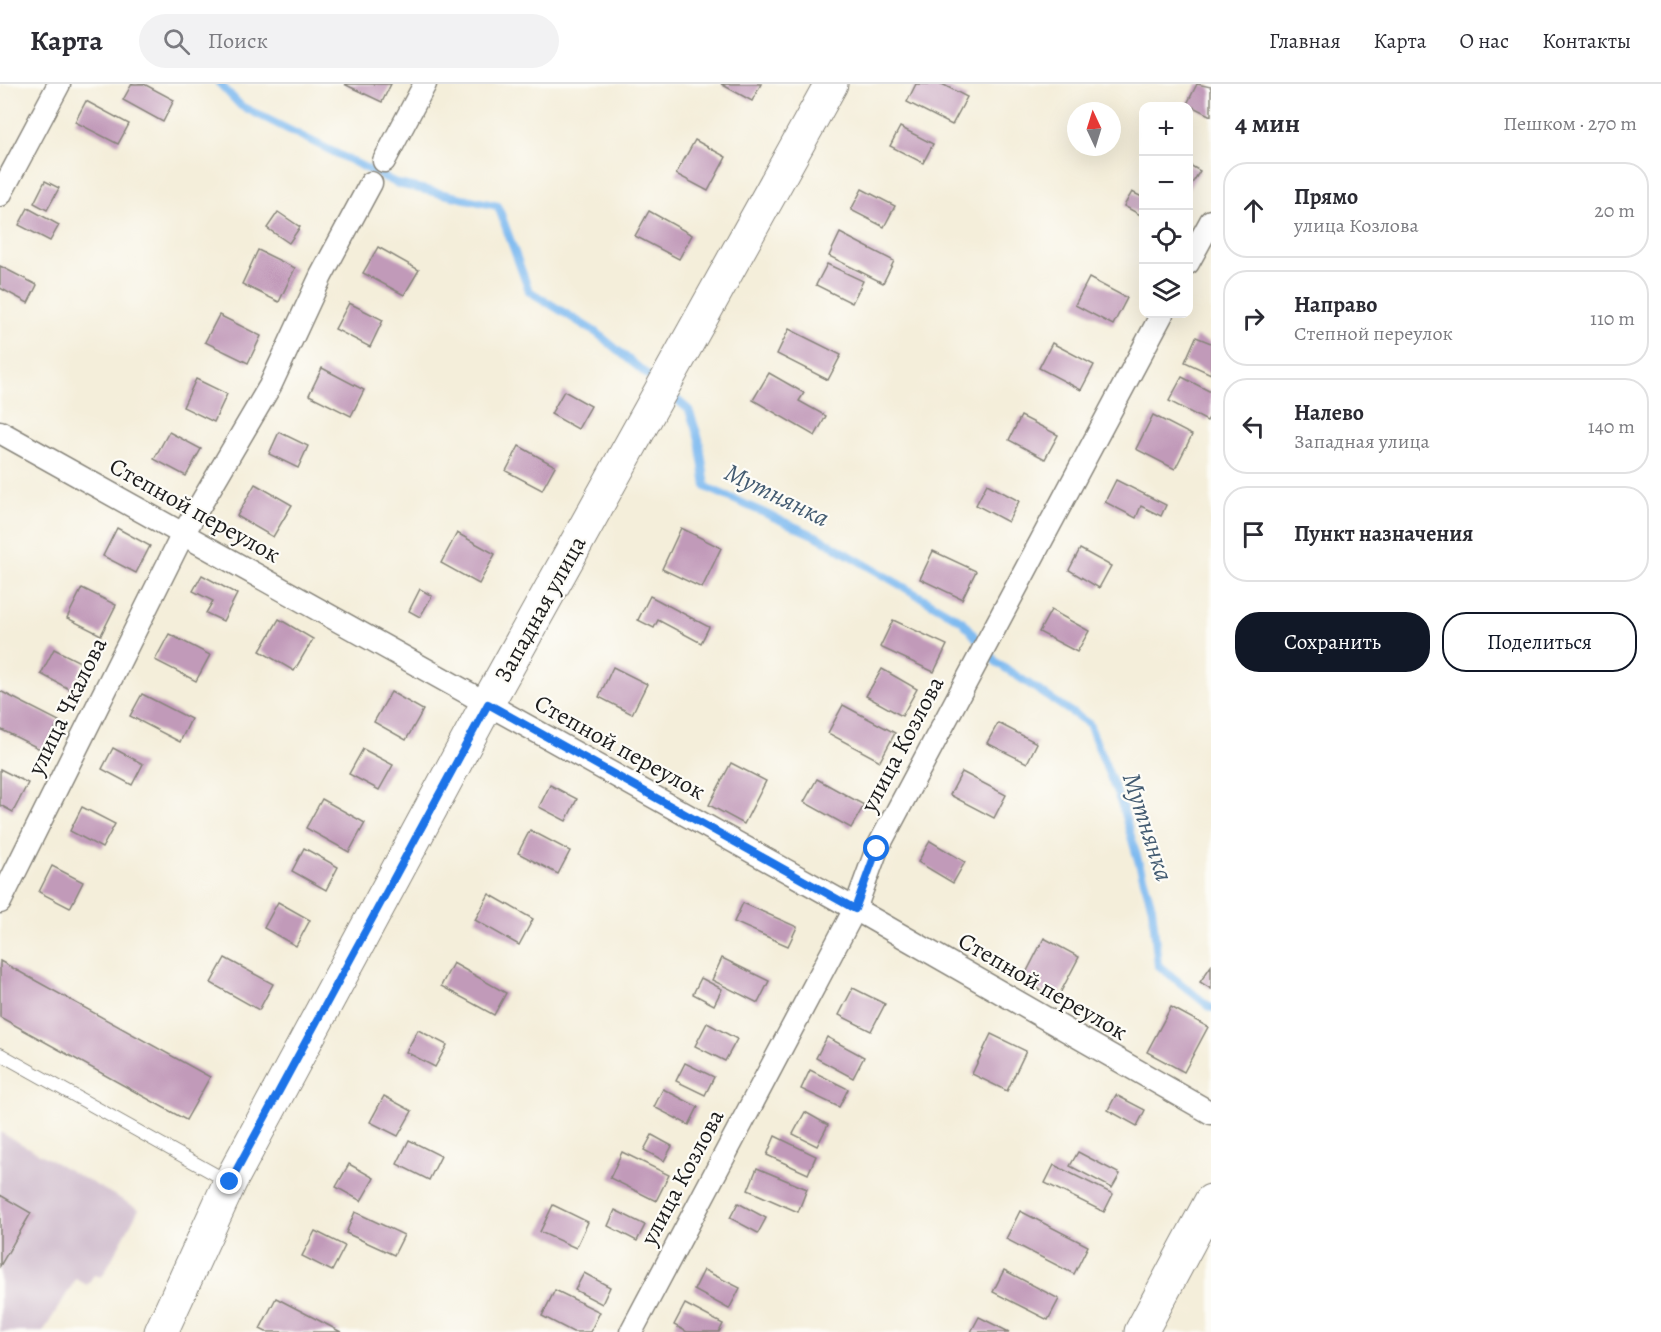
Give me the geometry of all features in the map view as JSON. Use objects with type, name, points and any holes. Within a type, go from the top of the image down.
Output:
[{"type":"street","points":[[0,195],[58,84]]},
{"type":"street","points":[[384,161],[425,84]]},
{"type":"street","name":"Западная улица","points":[[161,1332],[230,1182],[488,704],[831,84]]},
{"type":"street","name":"улица Чкалова","points":[[0,902],[183,534],[270,386],[321,276],[371,183]]},
{"type":"street","points":[[1193,254],[1211,221]]},
{"type":"street","name":"улица Козлова","points":[[631,1332],[855,909],[877,849],[1160,318]]},
{"type":"street","name":"Степной переулок","points":[[0,432],[855,909],[1211,1113]]},
{"type":"street","points":[[1142,1332],[1211,1201]]},
{"type":"lane","points":[[0,1054],[230,1182]]},
{"type":"shaded area","points":[[0,1132],[139,1209],[102,1277],[94,1275],[87,1285],[76,1279],[43,1332],[0,1332]]},
{"type":"building","points":[[132,84],[144,84],[174,100],[163,122],[123,100]]},
{"type":"building","points":[[344,84],[391,84],[382,102]]},
{"type":"building","points":[[721,84],[761,84],[752,101]]},
{"type":"building","points":[[916,84],[942,84],[967,97],[952,125],[907,102]]},
{"type":"building","points":[[1197,84],[1211,87],[1211,116],[1193,107],[1193,102],[1188,102]]},
{"type":"building","points":[[86,101],[129,124],[118,144],[75,122]]},
{"type":"building","points":[[900,127],[933,144],[923,163],[890,146]]},
{"type":"building","points":[[695,140],[726,157],[708,191],[676,174]]},
{"type":"building","points":[[1193,167],[1200,171],[1193,182]]},
{"type":"building","points":[[45,181],[59,188],[47,210],[34,203]]},
{"type":"building","points":[[862,189],[895,206],[884,227],[851,210]]},
{"type":"building","points":[[1132,192],[1139,196],[1139,214],[1124,206]]},
{"type":"building","points":[[28,208],[59,225],[50,241],[19,225]]},
{"type":"building","points":[[649,211],[692,235],[679,259],[635,236]]},
{"type":"building","points":[[278,212],[300,227],[289,243],[267,228]]},
{"type":"building","points":[[840,233],[894,261],[883,283],[829,256]]},
{"type":"building","points":[[378,247],[419,270],[404,295],[363,273]]},
{"type":"building","points":[[258,250],[295,268],[279,302],[242,284]]},
{"type":"building","points":[[827,264],[863,281],[852,303],[816,285]]},
{"type":"building","points":[[0,266],[37,285],[28,303],[0,288]]},
{"type":"building","points":[[1089,278],[1127,298],[1113,325],[1075,305]]},
{"type":"building","points":[[349,303],[383,320],[370,347],[335,329]]},
{"type":"building","points":[[219,315],[261,336],[248,363],[205,342]]},
{"type":"building","points":[[789,329],[841,355],[828,380],[777,354]]},
{"type":"building","points":[[1196,337],[1211,343],[1211,374],[1185,362]]},
{"type":"building","points":[[1052,343],[1094,365],[1081,390],[1039,368]]},
{"type":"building","points":[[322,368],[364,390],[351,416],[309,395]]},
{"type":"building","points":[[769,373],[804,393],[799,401],[826,416],[815,436],[753,400]]},
{"type":"building","points":[[1182,377],[1211,392],[1211,414],[1207,421],[1169,401]]},
{"type":"building","points":[[196,379],[227,394],[214,422],[183,407]]},
{"type":"building","points":[[564,391],[591,406],[578,429],[551,414]]},
{"type":"building","points":[[1153,415],[1192,435],[1175,469],[1136,449]]},
{"type":"building","points":[[1021,416],[1058,435],[1045,459],[1009,440]]},
{"type":"building","points":[[169,432],[201,449],[186,476],[154,459]]},
{"type":"building","points":[[279,432],[308,446],[298,468],[269,454]]},
{"type":"building","points":[[519,446],[555,466],[542,490],[506,471]]},
{"type":"building","points":[[1116,480],[1166,505],[1161,516],[1141,506],[1136,518],[1105,502]]},
{"type":"building","points":[[255,484],[292,505],[273,537],[237,516]]},
{"type":"building","points":[[987,484],[1019,501],[1008,522],[976,505]]},
{"type":"building","points":[[117,528],[150,546],[136,573],[103,556]]},
{"type":"building","points":[[681,528],[721,548],[702,588],[662,569]]},
{"type":"building","points":[[457,533],[495,554],[479,584],[441,563]]},
{"type":"building","points":[[1080,549],[1111,566],[1099,588],[1069,570]]},
{"type":"building","points":[[933,551],[976,571],[962,599],[920,579]]},
{"type":"building","points":[[202,575],[237,594],[223,621],[206,613],[213,601],[193,591]]},
{"type":"building","points":[[82,588],[116,605],[101,635],[67,618]]},
{"type":"building","points":[[420,589],[432,596],[420,617],[409,611]]},
{"type":"building","points":[[650,596],[709,627],[701,643],[658,620],[654,628],[638,620]]},
{"type":"building","points":[[1051,610],[1089,631],[1077,652],[1039,632]]},
{"type":"building","points":[[279,619],[313,639],[294,671],[260,651]]},
{"type":"building","points":[[893,620],[947,645],[934,672],[880,647]]},
{"type":"building","points":[[169,634],[210,655],[196,681],[155,660]]},
{"type":"building","points":[[54,649],[84,664],[71,690],[41,674]]},
{"type":"building","points":[[613,667],[647,684],[632,714],[599,697]]},
{"type":"building","points":[[882,669],[917,689],[902,716],[866,696]]},
{"type":"building","points":[[0,691],[59,721],[44,751],[0,729]]},
{"type":"building","points":[[391,692],[423,710],[406,740],[374,722]]},
{"type":"building","points":[[142,694],[191,719],[180,742],[130,716]]},
{"type":"building","points":[[843,705],[895,733],[880,761],[828,733]]},
{"type":"building","points":[[998,723],[1037,743],[1027,763],[987,743]]},
{"type":"building","points":[[113,748],[143,764],[132,785],[102,769]]},
{"type":"building","points":[[363,749],[393,765],[379,790],[349,774]]},
{"type":"building","points":[[731,763],[766,781],[744,824],[709,805]]},
{"type":"building","points":[[0,769],[28,783],[13,812],[0,805]]},
{"type":"building","points":[[962,772],[1006,795],[994,818],[950,795]]},
{"type":"building","points":[[817,779],[864,805],[851,828],[804,802]]},
{"type":"building","points":[[550,785],[577,799],[566,821],[539,807]]},
{"type":"building","points":[[322,799],[365,823],[349,852],[306,828]]},
{"type":"building","points":[[82,807],[115,824],[102,848],[70,831]]},
{"type":"building","points":[[530,830],[570,851],[558,874],[518,853]]},
{"type":"building","points":[[930,841],[965,862],[953,883],[918,862]]},
{"type":"building","points":[[304,848],[338,867],[326,890],[292,871]]},
{"type":"building","points":[[52,866],[83,882],[70,908],[39,892]]},
{"type":"building","points":[[489,894],[533,919],[519,945],[475,920]]},
{"type":"building","points":[[278,902],[310,920],[296,946],[264,928]]},
{"type":"building","points":[[743,903],[797,927],[788,946],[734,922]]},
{"type":"building","points":[[1044,938],[1079,957],[1057,999],[1022,981]]},
{"type":"building","points":[[225,958],[273,984],[259,1010],[211,983]]},
{"type":"building","points":[[722,958],[769,981],[758,1003],[712,980]]},
{"type":"building","points":[[0,961],[210,1077],[186,1120],[0,1017]]},
{"type":"building","points":[[453,963],[506,993],[494,1015],[441,986]]},
{"type":"building","points":[[1211,966],[1211,989],[1200,982]]},
{"type":"building","points":[[701,978],[722,989],[714,1005],[693,994]]},
{"type":"building","points":[[853,988],[885,1004],[871,1031],[839,1015]]},
{"type":"building","points":[[1171,1007],[1208,1027],[1184,1072],[1147,1052]]},
{"type":"building","points":[[707,1023],[737,1039],[725,1061],[695,1046]]},
{"type":"building","points":[[418,1030],[447,1045],[435,1067],[406,1052]]},
{"type":"building","points":[[991,1034],[1026,1051],[1007,1091],[972,1074]]},
{"type":"building","points":[[827,1037],[864,1057],[853,1078],[816,1058]]},
{"type":"building","points":[[685,1063],[714,1077],[705,1095],[676,1081]]},
{"type":"building","points":[[810,1070],[848,1089],[839,1107],[801,1089]]},
{"type":"building","points":[[663,1089],[698,1107],[689,1125],[654,1107]]},
{"type":"building","points":[[1116,1095],[1145,1110],[1137,1126],[1108,1110]]},
{"type":"building","points":[[384,1096],[412,1111],[398,1136],[370,1122]]},
{"type":"building","points":[[805,1112],[828,1125],[817,1146],[793,1134]]},
{"type":"building","points":[[652,1135],[672,1146],[664,1161],[644,1150]]},
{"type":"building","points":[[775,1136],[816,1156],[808,1174],[767,1155]]},
{"type":"building","points":[[409,1140],[441,1156],[429,1180],[397,1164]]},
{"type":"building","points":[[622,1152],[669,1175],[656,1201],[610,1178]]},
{"type":"building","points":[[1078,1152],[1120,1174],[1112,1188],[1070,1166]]},
{"type":"building","points":[[349,1164],[374,1178],[361,1201],[336,1187]]},
{"type":"building","points":[[1054,1165],[1113,1194],[1104,1212],[1045,1183]]},
{"type":"building","points":[[757,1168],[807,1189],[798,1212],[748,1190]]},
{"type":"building","points":[[0,1195],[31,1213],[0,1266]]},
{"type":"building","points":[[738,1203],[766,1218],[758,1233],[730,1218]]},
{"type":"building","points":[[553,1205],[588,1222],[576,1248],[540,1232]]},
{"type":"building","points":[[615,1210],[645,1225],[637,1241],[608,1226]]},
{"type":"building","points":[[1020,1211],[1088,1246],[1074,1274],[1006,1239]]},
{"type":"building","points":[[355,1212],[404,1235],[394,1255],[346,1233]]},
{"type":"building","points":[[315,1231],[345,1246],[332,1271],[302,1256]]},
{"type":"building","points":[[704,1270],[740,1288],[729,1309],[694,1290]]},
{"type":"building","points":[[1004,1270],[1059,1299],[1048,1320],[993,1292]]},
{"type":"building","points":[[584,1273],[610,1287],[602,1304],[575,1290]]},
{"type":"building","points":[[555,1290],[600,1312],[590,1332],[573,1332],[542,1316]]},
{"type":"building","points":[[276,1298],[341,1332],[266,1332],[260,1329]]},
{"type":"building","points":[[685,1304],[723,1324],[719,1332],[687,1332],[674,1325]]},
{"type":"building","points":[[979,1317],[1009,1332],[971,1332]]},
{"type":"waterway","name":"Мутнянка","points":[[220,84],[241,106],[398,184],[498,206],[529,291],[597,333],[657,383]]},
{"type":"waterway","name":"Мутнянка","points":[[668,392],[689,410],[699,439],[706,487],[818,537],[962,621],[996,662],[1089,724],[1122,806],[1152,907],[1158,965],[1211,1008]]},
{"type":"route","points":[[230,1182],[488,704],[855,909],[877,849]]}]
